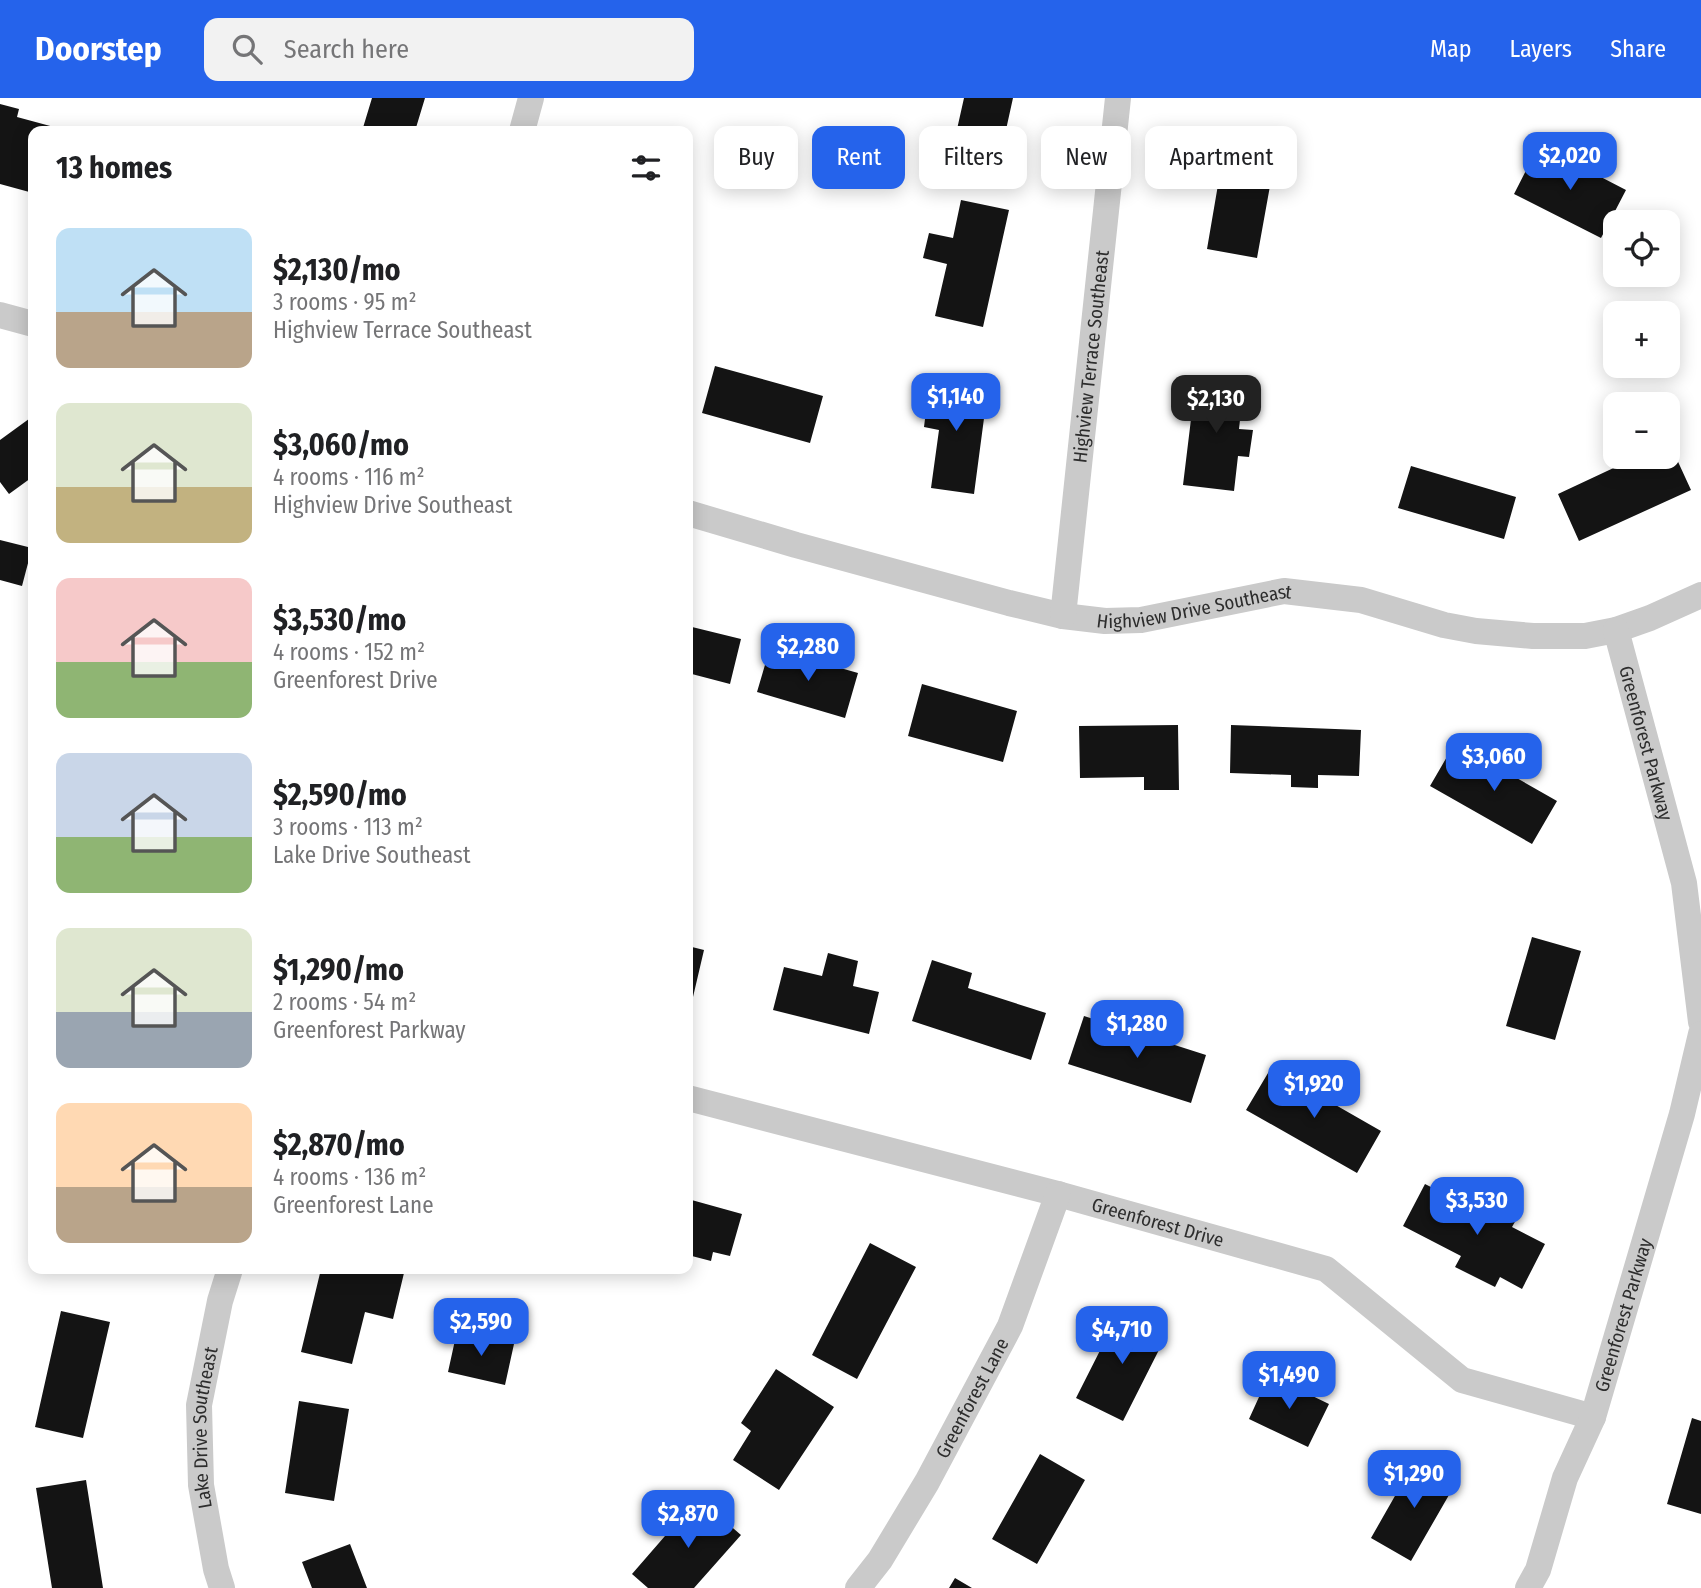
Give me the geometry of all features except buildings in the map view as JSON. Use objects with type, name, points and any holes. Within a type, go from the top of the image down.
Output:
[{"type":"street","points":[[523,126],[531,98]]},
{"type":"street","name":"Highview Terrace Southeast","points":[[1063,616],[1118,98]]},
{"type":"street","points":[[0,314],[28,322]]},
{"type":"street","name":"Highview Drive Southeast","points":[[693,514],[796,545],[1063,616],[1105,621],[1141,620],[1284,591],[1361,600],[1444,625],[1476,631],[1534,636],[1585,636],[1616,630],[1650,618],[1701,594]]},
{"type":"street","name":"Greenforest Parkway","points":[[1616,630],[1684,883],[1701,1022]]},
{"type":"street","name":"Greenforest Parkway","points":[[1528,1588],[1538,1570],[1565,1478],[1594,1417],[1682,1114],[1701,1034]]},
{"type":"street","name":"Greenforest Drive","points":[[693,1099],[1058,1194],[1326,1269],[1462,1380],[1594,1417]]},
{"type":"street","name":"Greenforest Lane","points":[[859,1588],[880,1560],[920,1493],[1010,1326],[1058,1194]]},
{"type":"street","name":"Lake Drive Southeast","points":[[222,1588],[201,1485],[200,1405],[220,1301],[228,1274]]}]
